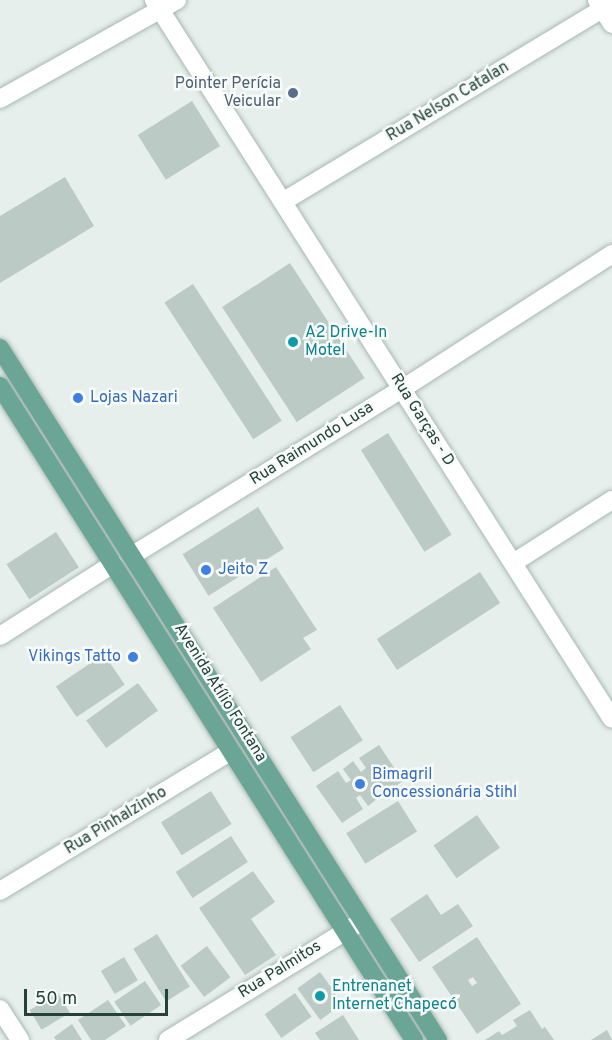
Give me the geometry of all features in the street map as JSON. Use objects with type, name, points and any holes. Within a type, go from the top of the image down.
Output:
[{"type":"main road","name":"Avenida Atílio Fontana","points":[[0,348],[438,1040]]},
{"type":"main road","name":"Avenida Atílio Fontana","points":[[0,386],[414,1040]]},
{"type":"street","points":[[0,99],[164,3]]},
{"type":"street","name":"Rua Garças - D","points":[[164,3],[284,201],[612,719]]},
{"type":"street","name":"Rua Nelson Catalan","points":[[284,201],[606,9]]},
{"type":"street","name":"Rua Raimundo Lusa","points":[[133,555],[612,254]]},
{"type":"street","points":[[513,563],[612,500]]},
{"type":"street","points":[[0,636],[113,564]]},
{"type":"street","name":"Rua Pinhalzinho","points":[[0,891],[231,751]]},
{"type":"street","name":"Rua Palmitos","points":[[168,1040],[363,920]]},
{"type":"street","points":[[0,1008],[20,1040]]},
{"type":"building","points":[[192,101],[220,146],[166,180],[138,135]]},
{"type":"building","points":[[65,177],[94,226],[0,283],[0,216]]},
{"type":"building","name":"A2 Drive-In Motel","points":[[290,263],[365,378],[297,422],[222,307]]},
{"type":"building","points":[[193,284],[282,421],[253,439],[164,303]]},
{"type":"building","points":[[388,433],[452,535],[424,552],[361,450]]},
{"type":"building","points":[[258,507],[284,549],[208,596],[183,554]]},
{"type":"building","points":[[56,532],[79,567],[29,599],[7,564]]},
{"type":"building","points":[[276,567],[317,630],[303,638],[311,649],[261,682],[213,608]]},
{"type":"building","points":[[480,572],[500,603],[397,670],[377,639]]},
{"type":"building","points":[[104,654],[125,685],[77,717],[56,686]]},
{"type":"building","points":[[138,683],[158,711],[106,748],[86,721]]},
{"type":"building","points":[[340,705],[363,740],[313,772],[291,737]]},
{"type":"building","name":"Bimagril Concessionária Stihl","points":[[379,745],[403,781],[383,795],[376,784],[370,788],[377,799],[368,806],[360,795],[356,798],[363,809],[342,823],[316,786],[338,771],[346,783],[351,780],[343,769],[353,761],[361,772],[366,768],[359,758]]},
{"type":"building","points":[[211,791],[232,824],[182,855],[161,822]]},
{"type":"building","points":[[398,801],[417,832],[365,864],[346,833]]},
{"type":"building","points":[[477,815],[500,848],[457,878],[434,845]]},
{"type":"building","points":[[231,836],[248,862],[193,898],[176,872]]},
{"type":"building","points":[[253,871],[275,902],[251,919],[276,955],[245,975],[199,908]]},
{"type":"building","points":[[427,894],[441,915],[458,904],[473,926],[419,962],[390,919]]},
{"type":"building","points":[[157,934],[190,987],[166,1001],[133,949]]},
{"type":"building","points":[[477,937],[521,1004],[477,1034],[432,967]],"holes":[[[473,977],[477,983],[472,986],[468,980]]]},
{"type":"building","points":[[207,946],[230,977],[204,997],[181,966]]},
{"type":"building","points":[[124,957],[138,980],[115,994],[101,971]]},
{"type":"building","name":"Entrenanet Internet Chapecó","points":[[320,972],[343,1004],[320,1020],[297,988]]},
{"type":"building","points":[[145,981],[161,1005],[131,1026],[114,1002]]},
{"type":"building","points":[[58,993],[70,1013],[42,1030],[30,1010]]},
{"type":"building","points":[[295,993],[312,1017],[281,1038],[265,1014]]},
{"type":"building","points":[[108,1000],[126,1026],[105,1040],[91,1040],[78,1020]]},
{"type":"building","points":[[530,1010],[542,1029],[545,1027],[554,1040],[485,1040],[499,1031],[502,1035],[517,1026],[513,1020]]},
{"type":"building","points":[[343,1015],[359,1040],[320,1040],[315,1033]]},
{"type":"building","points":[[72,1024],[82,1040],[56,1040],[54,1037]]},
{"type":"building","points":[[607,1030],[612,1040],[591,1040]]},
{"type":"place","name":"Pointer Perícia Veicular","points":[[293,93]]},
{"type":"place","name":"A2 Drive-In Motel","points":[[293,342]]},
{"type":"place","name":"Lojas Nazari","points":[[78,398]]},
{"type":"place","name":"Jeito Z","points":[[206,570]]},
{"type":"place","name":"Vikings Tatto","points":[[133,657]]},
{"type":"place","name":"Bimagril Concessionária Stihl","points":[[360,784]]},
{"type":"place","name":"Entrenanet Internet Chapecó","points":[[320,996]]}]
